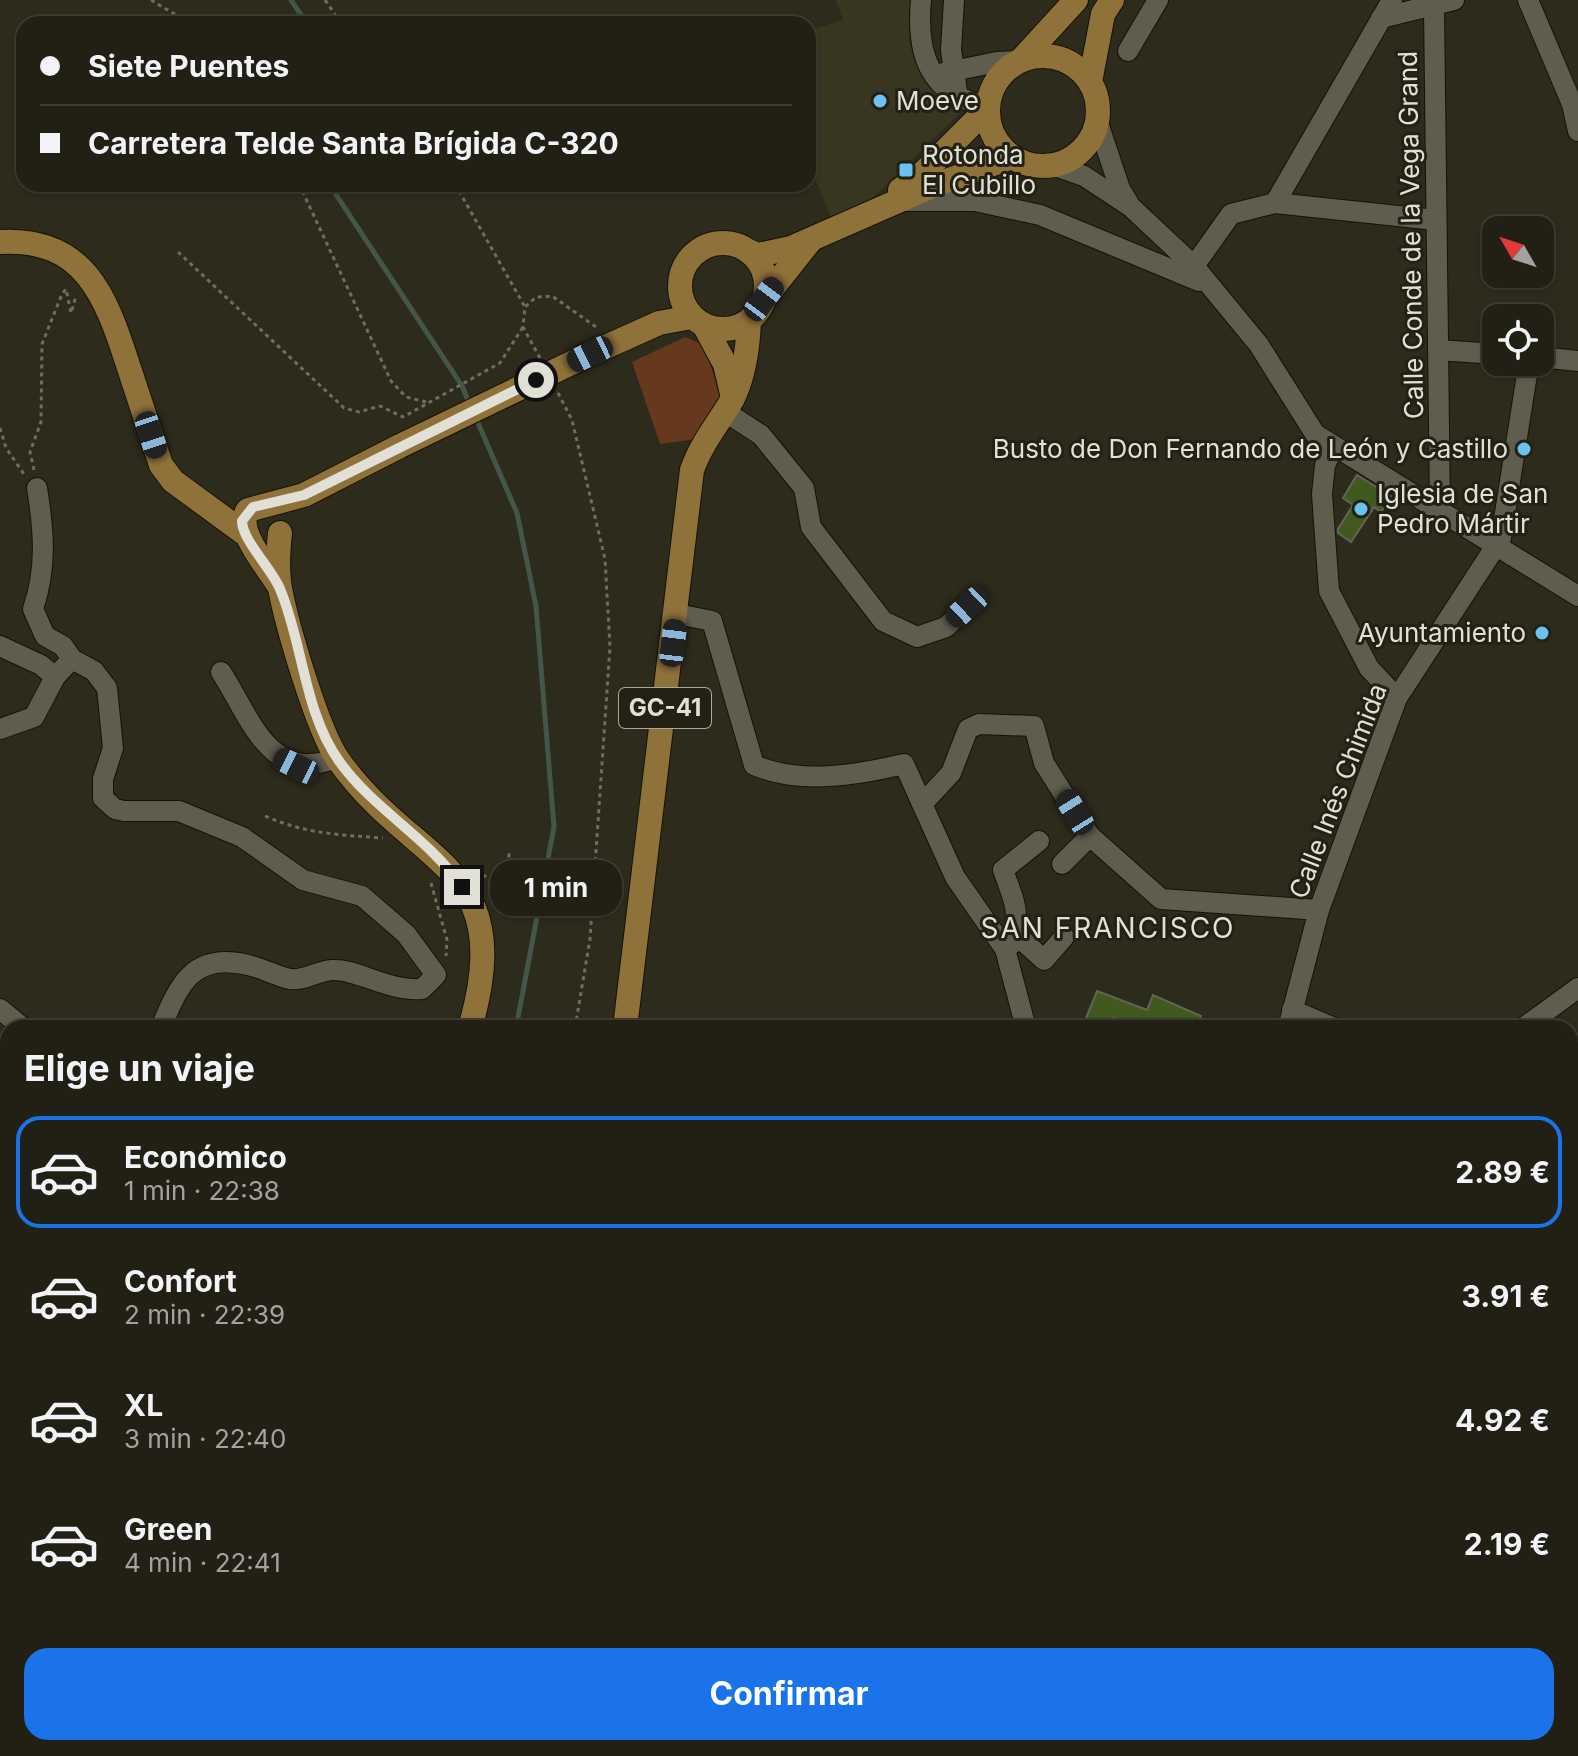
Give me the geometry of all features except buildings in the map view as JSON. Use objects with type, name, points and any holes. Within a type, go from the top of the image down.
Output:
[{"type":"main road","points":[[873,212],[925,171],[987,108],[997,80],[1076,0]]},
{"type":"main road","points":[[987,108],[990,128],[998,144],[1024,163],[1052,165],[1068,160],[1082,150],[1097,120],[1098,107],[1090,82],[1103,14],[1112,0]]},
{"type":"main road","points":[[1019,61],[1052,56],[1067,61],[1090,82]]},
{"type":"main road","points":[[729,404],[725,364],[681,296],[682,271],[698,251],[723,243],[772,254],[1012,157]]},
{"type":"main road","points":[[248,537],[244,515],[259,506],[304,495],[638,330],[698,321],[727,330],[749,321],[810,241]]},
{"type":"main road","points":[[0,242],[51,247],[81,268],[105,298],[161,465],[173,481],[248,537],[280,588],[316,710],[337,758],[386,813],[442,861],[472,902],[484,950],[471,1020]]},
{"type":"main road","points":[[748,251],[764,272],[764,299]]},
{"type":"main road","points":[[638,330],[680,285]]},
{"type":"main road","name":"GC-41","points":[[626,1020],[692,470],[699,449],[729,404],[742,372],[749,321]]},
{"type":"main road","points":[[248,537],[270,543],[304,495]]},
{"type":"main road","points":[[193,496],[259,506],[280,514],[280,588]]},
{"type":"street","points":[[921,0],[923,57],[931,72],[958,98],[987,108]]},
{"type":"street","points":[[954,0],[951,50],[958,98]]},
{"type":"street","points":[[1128,51],[1158,0]]},
{"type":"street","points":[[1275,203],[1386,9],[1434,6],[1454,0]]},
{"type":"street","points":[[1528,0],[1572,104],[1578,131]]},
{"type":"street","name":"Calle Conde de la Vega Grand","points":[[1434,6],[1440,512]]},
{"type":"street","points":[[931,72],[954,72],[997,62],[1019,61]]},
{"type":"street","points":[[1097,120],[1120,189],[1131,207]]},
{"type":"street","points":[[1052,165],[1084,176],[1131,207],[1194,266],[1259,345],[1315,434],[1333,448],[1578,593]]},
{"type":"street","points":[[900,201],[975,201],[1040,215],[1187,273],[1222,297]]},
{"type":"street","points":[[1194,266],[1231,214],[1275,203],[1436,220]]},
{"type":"street","points":[[1438,350],[1482,353]]},
{"type":"street","points":[[1554,358],[1578,361]]},
{"type":"street","points":[[1496,546],[1526,376]]},
{"type":"street","points":[[729,404],[761,435],[804,488],[811,527],[883,621],[917,637],[946,627],[967,607]]},
{"type":"street","points":[[1333,448],[1325,465],[1322,494],[1329,591],[1369,668],[1397,698]]},
{"type":"street","points":[[37,488],[44,529],[43,581],[33,609],[45,636],[63,646],[72,659],[94,671],[107,688],[113,748],[101,789],[109,805],[124,811],[179,811],[242,837],[303,880],[362,896],[406,934],[436,975],[422,989],[407,990],[333,969],[291,979],[249,965],[219,960],[197,968],[175,992],[164,1020]]},
{"type":"street","name":"Calle Inés Chimida","points":[[1290,1019],[1319,910],[1397,698],[1496,546]]},
{"type":"street","points":[[677,614],[712,621],[754,765],[774,774],[852,776],[904,764],[955,877],[1005,949],[1024,1020]]},
{"type":"street","points":[[0,646],[41,665],[55,677]]},
{"type":"street","points":[[0,729],[34,717],[55,677],[72,659]]},
{"type":"street","points":[[221,672],[276,756],[296,766],[314,767],[337,758]]},
{"type":"street","points":[[923,803],[951,773],[968,729],[979,724],[1034,726],[1044,763],[1090,836],[1161,899],[1319,910]]},
{"type":"street","points":[[1062,864],[1090,836]]},
{"type":"street","points":[[1005,949],[1015,932],[1018,913],[1003,870],[1039,841]]},
{"type":"street","points":[[1005,949],[1020,938],[1044,960],[1064,937]]},
{"type":"street","points":[[1534,1020],[1578,988]]},
{"type":"path","points":[[151,0],[178,16]]},
{"type":"path","points":[[303,192],[391,381],[406,397],[430,403]]},
{"type":"path","points":[[178,252],[344,408],[359,412],[380,406],[403,417],[500,363],[523,327],[525,307],[460,192]]},
{"type":"path","points":[[37,488],[30,452],[41,422],[42,344],[66,289],[71,313],[74,311],[77,285]]},
{"type":"path","points":[[525,307],[536,297],[552,296],[616,341]]},
{"type":"path","points":[[523,327],[544,367]]},
{"type":"path","points":[[558,393],[572,420],[605,559],[610,647],[590,939],[576,1020]]},
{"type":"path","points":[[0,428],[16,466],[37,488]]},
{"type":"path","points":[[265,816],[302,831],[348,838],[391,838]]},
{"type":"path","points":[[468,865],[486,877],[502,877],[509,869],[509,852]]},
{"type":"path","points":[[424,872],[432,885],[447,940],[444,969],[436,975]]},
{"type":"shaded area","name":"Moeve","points":[[836,0],[911,0],[909,41],[916,65],[962,111],[867,203],[832,220],[816,181],[816,28],[843,20]]},
{"type":"shaded area","points":[[685,337],[705,346],[720,397],[696,439],[660,444],[632,362]]},
{"type":"waterway","points":[[291,0],[302,16]]},
{"type":"waterway","points":[[334,192],[462,386],[469,403]]},
{"type":"waterway","points":[[475,416],[517,513],[536,606],[554,827],[518,1020]]},
{"type":"place","name":"Moeve","points":[[880,101]]},
{"type":"place","name":"Rotonda El Cubillo","points":[[906,170]]},
{"type":"place","name":"Busto de Don Fernando de León y Castillo","points":[[1524,449]]},
{"type":"place","name":"Iglesia de San Pedro Mártir","points":[[1361,509]]},
{"type":"place","name":"Ayuntamiento","points":[[1542,633]]},
{"type":"district","name":"SAN FRANCISCO","points":[[1108,928]]},
{"type":"route","points":[[462,887],[433,852],[386,813],[354,781],[337,758],[316,710],[280,588],[244,533],[242,521],[253,507],[304,495],[536,380]]}]
